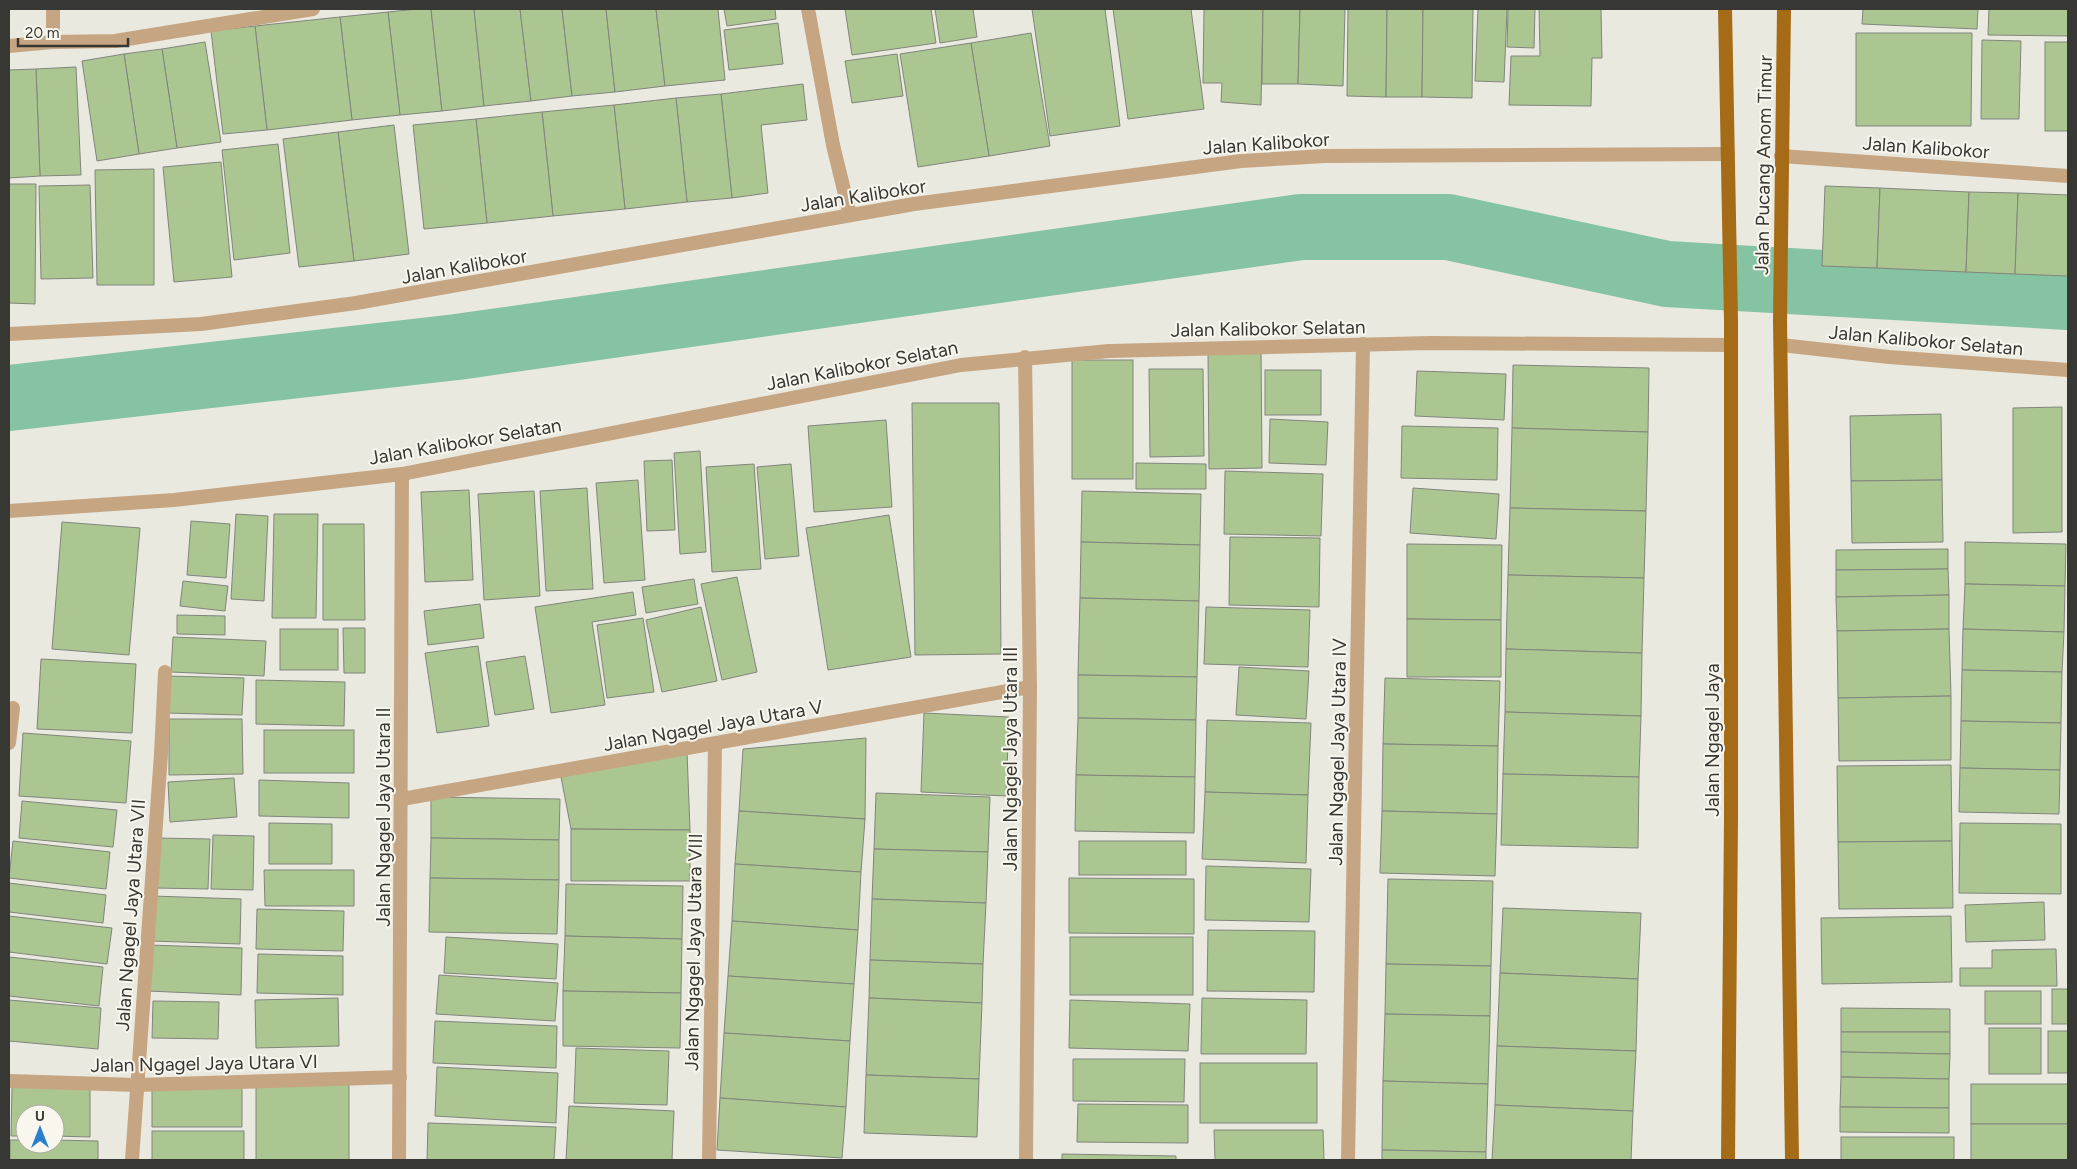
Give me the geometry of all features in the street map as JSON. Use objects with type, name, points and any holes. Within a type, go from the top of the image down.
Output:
[{"type":"main road","name":"Jalan Pucang Anom Timur","points":[[1725,9],[1731,321]]},
{"type":"main road","name":"Jalan Pucang Anom Timur","points":[[1781,345],[1780,222],[1784,9]]},
{"type":"main road","name":"Jalan Ngagel Jaya","points":[[1728,1160],[1731,827],[1731,321]]},
{"type":"main road","points":[[1781,345],[1792,1160]]},
{"type":"street","points":[[53,42],[54,9]]},
{"type":"street","points":[[9,46],[53,42],[115,41],[313,9]]},
{"type":"street","points":[[808,9],[833,145],[850,215]]},
{"type":"street","name":"Jalan Kalibokor","points":[[9,334],[201,324],[336,306],[914,204],[1241,161],[1325,156],[1728,154]]},
{"type":"street","name":"Jalan Kalibokor","points":[[1781,156],[2068,176]]},
{"type":"street","name":"Jalan Kalibokor Selatan","points":[[9,511],[174,500],[402,474],[961,364],[1025,357],[1109,350],[1363,344],[1731,345]]},
{"type":"street","name":"Jalan Ngagel Jaya Utara IV","points":[[1348,1160],[1363,344]]},
{"type":"street","name":"Jalan Kalibokor Selatan","points":[[1781,345],[1889,357],[2068,370]]},
{"type":"street","name":"Jalan Ngagel Jaya Utara III","points":[[1025,357],[1030,687],[1026,1160]]},
{"type":"street","name":"Jalan Ngagel Jaya Utara II","points":[[399,1160],[402,474]]},
{"type":"street","name":"Jalan Ngagel Jaya Utara VII","points":[[132,1160],[161,754],[165,672]]},
{"type":"street","name":"Jalan Ngagel Jaya Utara V","points":[[402,799],[1030,687]]},
{"type":"street","points":[[9,743],[13,708]]},
{"type":"street","name":"Jalan Ngagel Jaya Utara VIII","points":[[709,1160],[715,744]]},
{"type":"street","name":"Jalan Ngagel Jaya Utara VI","points":[[9,1081],[137,1085],[400,1078]]},
{"type":"building","points":[[431,9],[442,111],[400,115],[388,12]]},
{"type":"building","points":[[431,9],[474,9],[484,106],[442,111]]},
{"type":"building","points":[[474,9],[520,9],[531,101],[484,106]]},
{"type":"building","points":[[520,9],[562,9],[572,96],[531,101]]},
{"type":"building","points":[[562,9],[606,9],[615,92],[572,96]]},
{"type":"building","points":[[606,9],[656,9],[665,86],[615,92]]},
{"type":"building","points":[[656,9],[718,9],[725,80],[665,86]]},
{"type":"building","points":[[724,9],[775,9],[776,19],[727,26]]},
{"type":"building","points":[[845,9],[931,9],[936,43],[852,55]]},
{"type":"building","points":[[935,9],[973,9],[977,37],[940,43]]},
{"type":"building","points":[[1032,9],[1105,9],[1120,126],[1050,136]]},
{"type":"building","points":[[1113,9],[1191,9],[1204,109],[1128,119]]},
{"type":"building","points":[[1204,9],[1263,9],[1261,105],[1221,102],[1222,83],[1203,83]]},
{"type":"building","points":[[1263,9],[1300,9],[1298,84],[1262,84]]},
{"type":"building","points":[[1300,9],[1345,9],[1343,86],[1298,84]]},
{"type":"building","points":[[1348,9],[1387,9],[1386,97],[1347,96]]},
{"type":"building","points":[[1387,9],[1423,9],[1422,97],[1386,97]]},
{"type":"building","points":[[1423,9],[1473,9],[1472,98],[1422,97]]},
{"type":"building","points":[[1478,9],[1507,9],[1504,82],[1475,81]]},
{"type":"building","points":[[1508,9],[1535,9],[1534,48],[1507,47]]},
{"type":"building","points":[[1539,9],[1601,9],[1602,58],[1592,58],[1591,106],[1509,105],[1511,56],[1540,56]]},
{"type":"building","points":[[1863,9],[1978,9],[1977,29],[1862,24]]},
{"type":"building","points":[[1989,9],[2068,9],[2068,36],[1988,35]]},
{"type":"building","points":[[388,12],[400,115],[352,120],[340,17]]},
{"type":"building","points":[[340,17],[352,120],[267,130],[255,26]]},
{"type":"building","points":[[778,23],[783,64],[729,70],[724,30]]},
{"type":"building","points":[[255,26],[267,130],[223,134],[211,31]]},
{"type":"building","points":[[1031,33],[1050,146],[989,156],[971,43]]},
{"type":"building","points":[[1856,33],[1972,33],[1971,126],[1856,126]]},
{"type":"building","points":[[1982,40],[2021,41],[2019,119],[1981,119]]},
{"type":"building","points":[[205,42],[221,142],[177,148],[162,49]]},
{"type":"building","points":[[2045,42],[2068,42],[2068,131],[2045,131]]},
{"type":"building","points":[[971,43],[989,156],[918,167],[900,54]]},
{"type":"building","points":[[162,49],[177,148],[139,154],[124,54]]},
{"type":"building","points":[[124,54],[139,154],[97,161],[82,61]]},
{"type":"building","points":[[897,54],[903,96],[852,103],[845,61]]},
{"type":"building","points":[[76,67],[81,175],[40,176],[36,69]]},
{"type":"building","points":[[36,69],[40,176],[9,178],[9,70]]},
{"type":"building","points":[[803,84],[807,120],[761,125],[768,193],[732,198],[721,94]]},
{"type":"building","points":[[721,94],[732,198],[687,202],[676,98]]},
{"type":"building","points":[[676,98],[687,202],[625,209],[614,105]]},
{"type":"building","points":[[614,105],[625,209],[553,216],[542,112]]},
{"type":"building","points":[[542,112],[553,216],[487,223],[476,119]]},
{"type":"building","points":[[476,119],[487,223],[424,229],[413,125]]},
{"type":"building","points":[[394,125],[409,254],[354,261],[338,132]]},
{"type":"building","points":[[338,132],[354,261],[299,267],[283,139]]},
{"type":"building","points":[[278,144],[290,253],[234,260],[222,150]]},
{"type":"building","points":[[221,162],[232,277],[174,282],[163,167]]},
{"type":"building","points":[[154,169],[154,285],[97,285],[95,170]]},
{"type":"building","points":[[9,184],[36,184],[35,304],[9,303]]},
{"type":"building","points":[[90,185],[93,278],[41,279],[39,186]]},
{"type":"building","points":[[1825,186],[1880,188],[1877,268],[1822,266]]},
{"type":"building","points":[[1880,188],[1969,192],[1966,272],[1877,268]]},
{"type":"building","points":[[1969,192],[2018,193],[2015,274],[1966,272]]},
{"type":"building","points":[[2018,193],[2068,195],[2068,276],[2015,274]]},
{"type":"building","points":[[1261,351],[1262,468],[1209,469],[1208,352]]},
{"type":"building","points":[[1072,360],[1133,360],[1133,479],[1072,479]]},
{"type":"building","points":[[1513,365],[1649,368],[1648,432],[1512,428]]},
{"type":"building","points":[[1149,369],[1203,369],[1204,456],[1150,457]]},
{"type":"building","points":[[1265,370],[1321,370],[1321,415],[1265,415]]},
{"type":"building","points":[[1417,371],[1506,374],[1504,420],[1415,416]]},
{"type":"building","points":[[912,403],[999,403],[1001,654],[915,655]]},
{"type":"building","points":[[2062,407],[2062,532],[2013,533],[2013,408]]},
{"type":"building","points":[[1941,414],[1942,480],[1851,481],[1850,416]]},
{"type":"building","points":[[1270,419],[1328,422],[1326,465],[1269,463]]},
{"type":"building","points":[[886,420],[892,507],[814,512],[808,426]]},
{"type":"building","points":[[1402,426],[1498,428],[1497,480],[1401,478]]},
{"type":"building","points":[[1512,428],[1648,432],[1646,511],[1510,508]]},
{"type":"building","points":[[700,451],[706,552],[680,554],[674,453]]},
{"type":"building","points":[[672,460],[675,530],[647,531],[644,461]]},
{"type":"building","points":[[1136,463],[1206,464],[1206,489],[1136,489]]},
{"type":"building","points":[[754,464],[761,569],[712,572],[706,467]]},
{"type":"building","points":[[791,464],[799,556],[765,559],[757,467]]},
{"type":"building","points":[[1225,471],[1323,474],[1321,536],[1224,534]]},
{"type":"building","points":[[638,480],[645,580],[604,583],[596,483]]},
{"type":"building","points":[[1942,480],[1943,542],[1852,543],[1851,481]]},
{"type":"building","points":[[587,488],[593,589],[546,591],[540,491]]},
{"type":"building","points":[[1413,488],[1499,494],[1496,539],[1410,533]]},
{"type":"building","points":[[469,490],[473,580],[425,582],[421,492]]},
{"type":"building","points":[[534,491],[540,596],[484,600],[478,494]]},
{"type":"building","points":[[1082,491],[1201,494],[1200,545],[1081,542]]},
{"type":"building","points":[[1510,508],[1646,511],[1644,578],[1508,575]]},
{"type":"building","points":[[236,514],[268,516],[264,601],[231,599]]},
{"type":"building","points":[[274,514],[318,514],[316,618],[272,618]]},
{"type":"building","points":[[889,515],[911,657],[828,670],[806,528]]},
{"type":"building","points":[[191,521],[230,524],[226,578],[187,575]]},
{"type":"building","points":[[62,522],[140,528],[129,655],[52,649]]},
{"type":"building","points":[[323,524],[364,524],[365,620],[323,620]]},
{"type":"building","points":[[1230,537],[1320,538],[1319,607],[1229,605]]},
{"type":"building","points":[[1081,542],[1200,545],[1199,601],[1080,598]]},
{"type":"building","points":[[1965,542],[2066,544],[2065,586],[1965,584]]},
{"type":"building","points":[[1407,544],[1502,545],[1501,620],[1407,619]]},
{"type":"building","points":[[1948,549],[1948,569],[1836,570],[1836,550]]},
{"type":"building","points":[[1948,569],[1949,595],[1836,597],[1836,570]]},
{"type":"building","points":[[1508,575],[1644,578],[1642,653],[1506,649]]},
{"type":"building","points":[[737,577],[757,672],[722,680],[701,584]]},
{"type":"building","points":[[694,579],[698,604],[646,613],[642,587]]},
{"type":"building","points":[[183,581],[228,586],[225,611],[180,606]]},
{"type":"building","points":[[1965,584],[2065,586],[2064,632],[1963,629]]},
{"type":"building","points":[[633,592],[636,615],[592,622],[605,705],[551,713],[535,607]]},
{"type":"building","points":[[1949,595],[1949,629],[1837,631],[1836,597]]},
{"type":"building","points":[[1080,598],[1199,601],[1197,677],[1078,675]]},
{"type":"building","points":[[480,604],[484,638],[428,645],[424,611]]},
{"type":"building","points":[[701,607],[717,681],[662,692],[646,620]]},
{"type":"building","points":[[1206,607],[1310,610],[1308,667],[1204,664]]},
{"type":"building","points":[[177,615],[225,616],[225,635],[177,634]]},
{"type":"building","points":[[643,618],[654,692],[607,698],[597,625]]},
{"type":"building","points":[[1407,619],[1501,620],[1501,677],[1407,677]]},
{"type":"building","points":[[343,628],[365,628],[365,673],[344,673]]},
{"type":"building","points":[[280,629],[338,629],[338,670],[280,670]]},
{"type":"building","points":[[1949,629],[1951,696],[1838,698],[1837,631]]},
{"type":"building","points":[[1963,629],[2064,632],[2062,672],[1962,670]]},
{"type":"building","points":[[173,637],[266,641],[264,676],[171,672]]},
{"type":"building","points":[[478,646],[489,726],[437,733],[425,653]]},
{"type":"building","points":[[1506,649],[1642,653],[1641,716],[1505,712]]},
{"type":"building","points":[[525,656],[534,709],[495,715],[486,662]]},
{"type":"building","points":[[41,659],[136,664],[132,733],[37,729]]},
{"type":"building","points":[[1239,667],[1309,671],[1306,719],[1236,715]]},
{"type":"building","points":[[1962,670],[2062,672],[2061,723],[1961,721]]},
{"type":"building","points":[[1078,675],[1197,677],[1196,720],[1078,718]]},
{"type":"building","points":[[167,676],[244,678],[242,715],[166,713]]},
{"type":"building","points":[[1385,678],[1500,681],[1498,746],[1383,744]]},
{"type":"building","points":[[256,680],[345,682],[344,726],[256,724]]},
{"type":"building","points":[[1951,696],[1951,760],[1839,761],[1838,698]]},
{"type":"building","points":[[1505,712],[1641,716],[1639,777],[1503,774]]},
{"type":"building","points":[[924,713],[1009,717],[1006,796],[921,792]]},
{"type":"building","points":[[1078,718],[1196,720],[1195,777],[1076,775]]},
{"type":"building","points":[[169,719],[242,719],[243,774],[169,775]]},
{"type":"building","points":[[1207,720],[1311,723],[1308,795],[1205,792]]},
{"type":"building","points":[[1961,721],[2061,723],[2060,770],[1960,768]]},
{"type":"building","points":[[264,730],[354,730],[354,773],[264,773]]},
{"type":"building","points":[[23,733],[131,741],[126,803],[19,796]]},
{"type":"building","points":[[866,738],[865,819],[739,811],[743,749]]},
{"type":"building","points":[[1383,744],[1498,746],[1497,814],[1382,811]]},
{"type":"building","points":[[687,752],[690,830],[571,829],[561,777]]},
{"type":"building","points":[[1951,765],[1952,841],[1838,842],[1837,766]]},
{"type":"building","points":[[1960,768],[2060,770],[2059,814],[1959,812]]},
{"type":"building","points":[[1503,774],[1639,777],[1638,848],[1501,845]]},
{"type":"building","points":[[1076,775],[1195,777],[1194,833],[1075,831]]},
{"type":"building","points":[[234,778],[237,817],[170,822],[168,782]]},
{"type":"building","points":[[259,780],[349,783],[349,818],[259,816]]},
{"type":"building","points":[[1205,792],[1308,795],[1306,863],[1202,859]]},
{"type":"building","points":[[876,793],[990,797],[988,852],[874,849]]},
{"type":"building","points":[[431,797],[560,799],[559,840],[431,838]]},
{"type":"building","points":[[22,801],[117,810],[113,847],[19,838]]},
{"type":"building","points":[[739,811],[865,819],[861,872],[735,864]]},
{"type":"building","points":[[1382,811],[1497,814],[1495,876],[1380,873]]},
{"type":"building","points":[[269,823],[332,824],[332,864],[269,864]]},
{"type":"building","points":[[1960,823],[2061,824],[2061,894],[1959,893]]},
{"type":"building","points":[[571,829],[690,830],[690,881],[571,881]]},
{"type":"building","points":[[213,835],[254,836],[253,890],[211,889]]},
{"type":"building","points":[[157,838],[210,839],[208,889],[156,888]]},
{"type":"building","points":[[431,838],[559,840],[559,880],[430,878]]},
{"type":"building","points":[[13,841],[110,852],[106,889],[9,878]]},
{"type":"building","points":[[1079,841],[1186,841],[1186,875],[1079,875]]},
{"type":"building","points":[[1952,841],[1953,908],[1839,909],[1838,842]]},
{"type":"building","points":[[874,849],[988,852],[986,903],[872,899]]},
{"type":"building","points":[[735,864],[861,872],[858,930],[732,921]]},
{"type":"building","points":[[1206,866],[1311,869],[1309,922],[1205,920]]},
{"type":"building","points":[[264,870],[354,870],[354,906],[265,906]]},
{"type":"building","points":[[430,878],[559,880],[557,934],[429,932]]},
{"type":"building","points":[[1069,878],[1194,879],[1194,934],[1069,933]]},
{"type":"building","points":[[1388,879],[1493,881],[1491,966],[1386,964]]},
{"type":"building","points":[[9,883],[106,895],[103,923],[9,912]]},
{"type":"building","points":[[566,884],[683,886],[682,939],[565,936]]},
{"type":"building","points":[[153,896],[241,899],[240,944],[151,941]]},
{"type":"building","points":[[872,899],[986,903],[983,964],[870,960]]},
{"type":"building","points":[[2044,902],[2045,940],[1966,942],[1965,905]]},
{"type":"building","points":[[1503,908],[1641,913],[1638,979],[1500,973]]},
{"type":"building","points":[[257,909],[344,911],[343,951],[256,949]]},
{"type":"building","points":[[9,916],[112,928],[107,964],[9,952]]},
{"type":"building","points":[[1951,916],[1952,982],[1822,984],[1821,918]]},
{"type":"building","points":[[732,921],[858,930],[854,984],[728,976]]},
{"type":"building","points":[[1208,930],[1315,931],[1314,992],[1207,991]]},
{"type":"building","points":[[565,936],[682,939],[681,993],[563,991]]},
{"type":"building","points":[[446,937],[558,944],[556,979],[444,973]]},
{"type":"building","points":[[1070,937],[1193,937],[1193,995],[1070,995]]},
{"type":"building","points":[[148,945],[242,948],[241,995],[147,991]]},
{"type":"building","points":[[2056,949],[2057,986],[1960,986],[1960,968],[1992,968],[1992,950]]},
{"type":"building","points":[[258,954],[343,956],[343,995],[257,993]]},
{"type":"building","points":[[9,957],[103,967],[99,1006],[9,996]]},
{"type":"building","points":[[870,960],[983,964],[982,1003],[869,998]]},
{"type":"building","points":[[1386,964],[1491,966],[1490,1016],[1385,1014]]},
{"type":"building","points":[[1500,973],[1638,979],[1636,1051],[1497,1046]]},
{"type":"building","points":[[439,975],[558,983],[555,1021],[436,1014]]},
{"type":"building","points":[[728,976],[854,984],[850,1041],[724,1033]]},
{"type":"building","points":[[2052,989],[2068,989],[2068,1024],[2052,1024]]},
{"type":"building","points":[[563,991],[681,993],[680,1048],[563,1046]]},
{"type":"building","points":[[1985,991],[2041,991],[2041,1024],[1985,1024]]},
{"type":"building","points":[[338,998],[339,1046],[256,1048],[255,1000]]},
{"type":"building","points":[[869,998],[982,1003],[979,1079],[866,1075]]},
{"type":"building","points":[[1202,998],[1307,1000],[1306,1054],[1201,1054]]},
{"type":"building","points":[[9,1000],[101,1008],[98,1049],[9,1041]]},
{"type":"building","points":[[1070,1000],[1190,1004],[1188,1051],[1069,1048]]},
{"type":"building","points":[[153,1001],[219,1002],[218,1039],[152,1038]]},
{"type":"building","points":[[1841,1008],[1950,1009],[1950,1032],[1841,1032]]},
{"type":"building","points":[[1385,1014],[1490,1016],[1488,1084],[1383,1081]]},
{"type":"building","points":[[435,1021],[557,1026],[556,1068],[433,1063]]},
{"type":"building","points":[[1989,1028],[2041,1028],[2041,1074],[1989,1074]]},
{"type":"building","points":[[2048,1031],[2068,1031],[2068,1073],[2048,1073]]},
{"type":"building","points":[[1841,1032],[1950,1032],[1950,1054],[1841,1052]]},
{"type":"building","points":[[724,1033],[850,1041],[846,1107],[720,1098]]},
{"type":"building","points":[[1497,1046],[1636,1051],[1633,1111],[1495,1105]]},
{"type":"building","points":[[576,1048],[669,1051],[667,1105],[574,1103]]},
{"type":"building","points":[[1841,1052],[1950,1054],[1949,1079],[1841,1077]]},
{"type":"building","points":[[1073,1059],[1185,1059],[1184,1102],[1073,1101]]},
{"type":"building","points":[[1200,1063],[1317,1063],[1317,1123],[1200,1123]]},
{"type":"building","points":[[437,1067],[558,1073],[556,1123],[435,1116]]},
{"type":"building","points":[[866,1075],[979,1079],[977,1137],[864,1133]]},
{"type":"building","points":[[1841,1077],[1949,1079],[1949,1108],[1840,1107]]},
{"type":"building","points":[[1383,1081],[1488,1084],[1486,1152],[1382,1150]]},
{"type":"building","points":[[256,1084],[349,1084],[349,1160],[256,1160]]},
{"type":"building","points":[[1971,1084],[2068,1084],[2068,1124],[1971,1124]]},
{"type":"building","points":[[12,1087],[90,1088],[90,1137],[65,1136],[65,1104],[15,1104],[15,1136],[11,1136]]},
{"type":"building","points":[[242,1087],[242,1127],[152,1127],[152,1088]]},
{"type":"building","points":[[720,1098],[846,1107],[842,1158],[717,1150]]},
{"type":"building","points":[[1078,1104],[1188,1105],[1188,1143],[1077,1142]]},
{"type":"building","points":[[1495,1105],[1633,1111],[1631,1160],[1492,1160]]},
{"type":"building","points":[[569,1106],[674,1111],[672,1160],[566,1160]]},
{"type":"building","points":[[1840,1107],[1949,1108],[1949,1133],[1840,1132]]},
{"type":"building","points":[[428,1123],[556,1127],[554,1160],[427,1160]]},
{"type":"building","points":[[1971,1124],[2068,1124],[2068,1160],[1971,1160]]},
{"type":"building","points":[[1214,1130],[1323,1130],[1324,1160],[1215,1160]]},
{"type":"building","points":[[152,1131],[244,1131],[244,1160],[152,1160]]},
{"type":"building","points":[[1841,1137],[1954,1137],[1954,1160],[1841,1160]]},
{"type":"building","points":[[10,1140],[15,1140],[15,1154],[65,1154],[65,1140],[98,1141],[98,1160],[10,1160]]},
{"type":"building","points":[[1382,1150],[1486,1152],[1486,1160],[1382,1160]]},
{"type":"building","points":[[1062,1154],[1176,1156],[1176,1160],[1062,1160]]},
{"type":"waterway","points":[[9,398],[457,347],[1301,227],[1448,227],[1667,274],[2068,297]]}]
